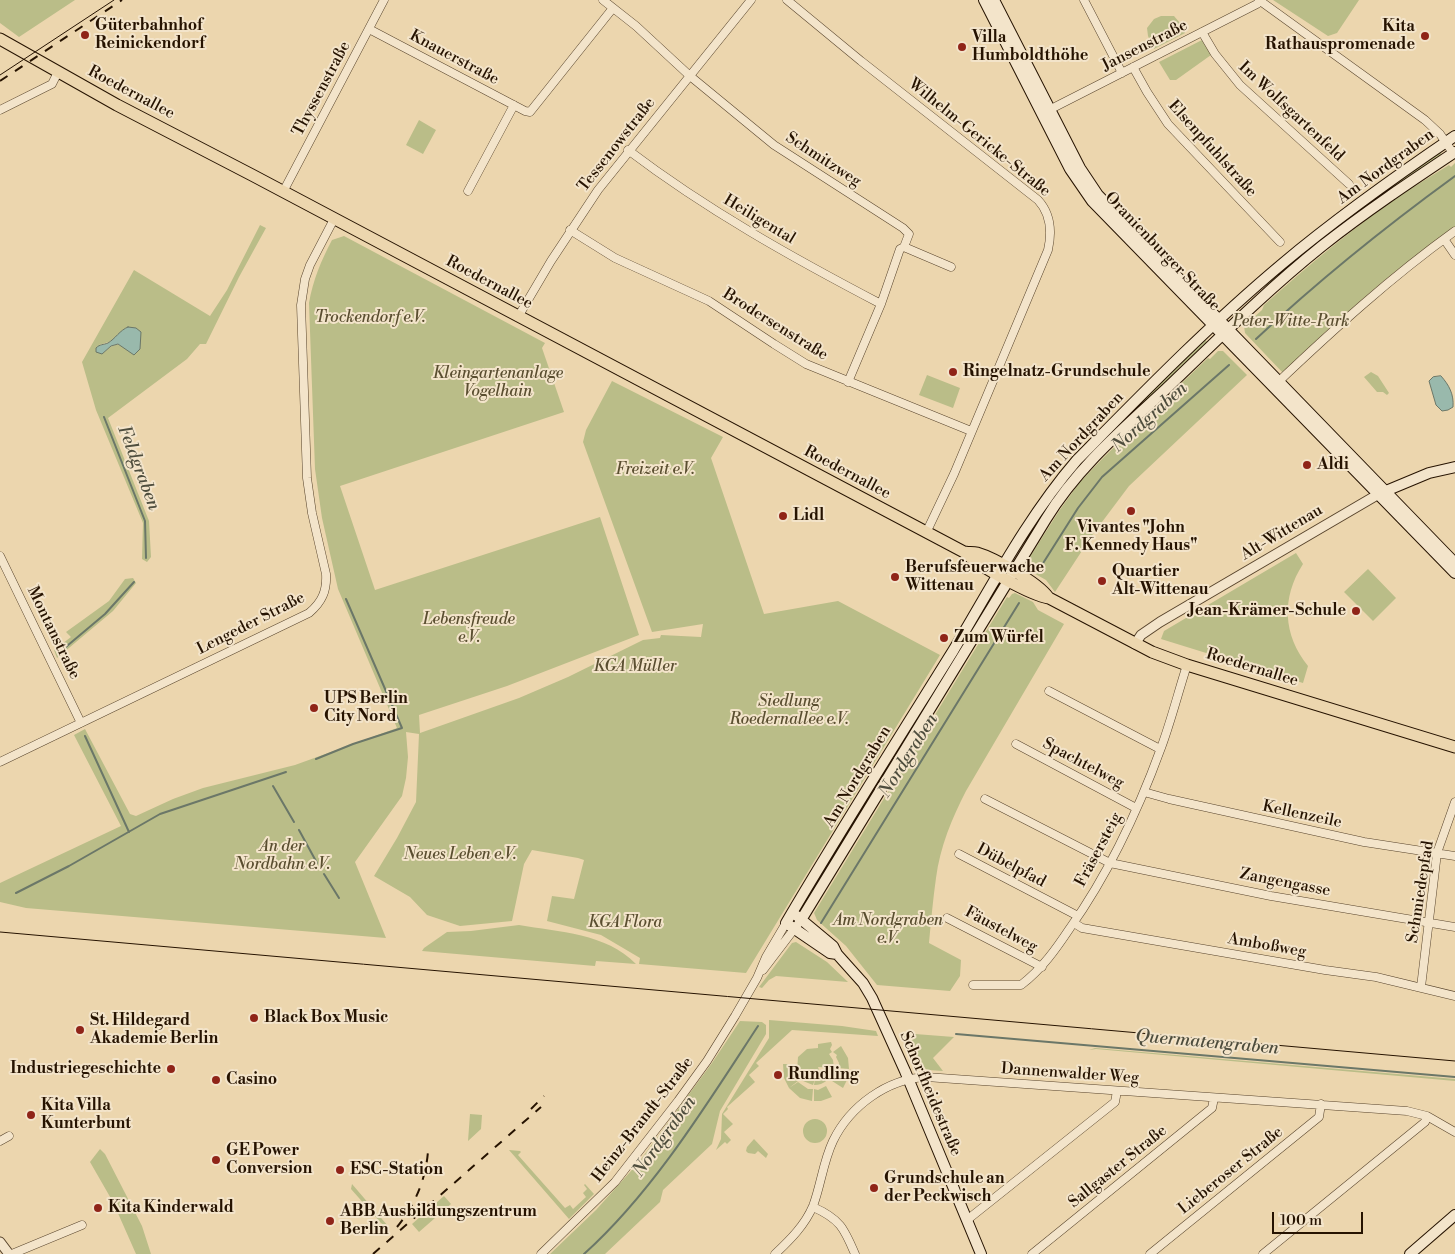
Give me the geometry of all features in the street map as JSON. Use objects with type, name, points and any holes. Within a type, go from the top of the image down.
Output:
[{"type":"main road","name":"Oranienburger Straße","points":[[984,0],[1046,112],[1096,192],[1225,332],[1420,532],[1455,573]]},
{"type":"main road","name":"Oranienburger Straße","points":[[994,0],[1046,112]]},
{"type":"main road","name":"Roedernallee","points":[[0,39],[117,105],[964,552],[973,560],[1000,570],[1044,591],[1049,598],[1135,644],[1187,665],[1455,747]]},
{"type":"main road","name":"Am Nordgraben","points":[[790,926],[792,913],[1000,570],[1044,501],[1076,460],[1216,322],[1281,265],[1363,200],[1455,136]]},
{"type":"main road","name":"Am Nordgraben","points":[[801,920],[1054,506],[1073,480],[1225,332],[1302,262],[1403,186],[1454,152]]},
{"type":"main road","name":"Alt-Wittenau","points":[[1382,493],[1428,473],[1455,467]]},
{"type":"main road","name":"Oranienburger Straße","points":[[1420,532],[1454,560]]},
{"type":"main road","name":"Schorfheidestraße","points":[[792,913],[833,946],[837,954],[851,967],[865,986],[881,1015],[981,1254]]},
{"type":"main road","name":"Schorfheidestraße","points":[[790,926],[830,953],[837,954]]},
{"type":"main road","points":[[1410,1254],[1455,1215]]},
{"type":"street","name":"Thyssenstraße","points":[[284,192],[384,0]]},
{"type":"street","name":"Schmitzweg","points":[[603,0],[659,46],[690,76],[774,145],[904,228],[909,234],[904,247]]},
{"type":"street","points":[[739,0],[749,3]]},
{"type":"street","name":"Wilhelm-Gericke-Straße","points":[[787,0],[868,67],[1038,200],[1047,213],[1050,232],[1048,250],[938,510],[926,533]]},
{"type":"street","points":[[1084,0],[1122,72]]},
{"type":"street","points":[[1259,0],[1425,120],[1454,152]]},
{"type":"street","name":"Jansenstraße","points":[[1046,112],[1257,4],[1259,0]]},
{"type":"street","name":"Tessenowstraße","points":[[518,317],[570,230],[598,190],[628,150],[749,3]]},
{"type":"street","name":"Knauerstraße","points":[[369,29],[528,111],[613,8]]},
{"type":"street","name":"Im Wolfsgartenfeld","points":[[1202,32],[1215,54],[1240,85],[1349,184]]},
{"type":"street","name":"Elsenpfuhlstraße","points":[[1133,67],[1168,124],[1280,242]]},
{"type":"street","points":[[0,110],[52,84],[58,72]]},
{"type":"street","points":[[468,191],[514,105]]},
{"type":"street","name":"Heiligental","points":[[628,150],[657,172],[731,221],[828,277],[881,304]]},
{"type":"street","name":"Lengeder Straße","points":[[0,762],[309,613],[317,607],[322,599],[326,584],[326,574],[312,513],[307,470],[301,305],[305,279],[310,265],[334,219]]},
{"type":"street","name":"Brodersenstraße","points":[[570,230],[615,258],[709,300],[806,364],[971,431]]},
{"type":"street","points":[[1276,384],[1365,303],[1455,231]]},
{"type":"street","points":[[1444,239],[1455,255]]},
{"type":"street","points":[[848,382],[881,304],[900,249],[904,247],[951,267]]},
{"type":"street","name":"Alt-Wittenau","points":[[1135,644],[1141,635],[1160,622],[1382,493]]},
{"type":"street","name":"Montanstraße","points":[[0,556],[81,722]]},
{"type":"street","name":"Fräsersteig","points":[[972,985],[1021,986],[1042,967],[1076,920],[1110,863],[1144,792],[1160,750],[1187,665]]},
{"type":"street","points":[[1049,691],[1160,750]]},
{"type":"street","name":"Spachtelweg","points":[[1016,744],[1136,808]]},
{"type":"street","name":"Kellenzeile","points":[[1144,792],[1319,833],[1455,856]]},
{"type":"street","name":"Zangengasse","points":[[985,799],[1110,863],[1271,896],[1455,927]]},
{"type":"street","name":"Schmiedepfad","points":[[1421,987],[1437,853],[1455,802]]},
{"type":"street","name":"Dübelpfad","points":[[959,854],[1076,920]]},
{"type":"street","name":"Fäustelweg","points":[[947,918],[1042,967]]},
{"type":"street","name":"Am Nordgraben","points":[[734,1016],[757,978],[766,957],[790,926],[801,920]]},
{"type":"street","name":"Amboßweg","points":[[1076,920],[1082,928],[1325,970],[1355,973],[1455,996]]},
{"type":"street","name":"Heinz-Brandt-Straße","points":[[541,1254],[615,1182],[633,1160],[707,1061],[734,1016]]},
{"type":"street","name":"Dannenwalder Weg","points":[[776,1254],[800,1228],[813,1207],[833,1141],[847,1119],[874,1094],[895,1083],[908,1079],[926,1077],[1407,1111],[1427,1116],[1455,1132]]},
{"type":"street","points":[[967,1220],[1115,1102],[1117,1091]]},
{"type":"street","name":"Sallgaster Straße","points":[[1032,1254],[1212,1108],[1214,1098]]},
{"type":"street","name":"Lieberoser Straße","points":[[1150,1254],[1319,1117],[1321,1104]]},
{"type":"street","points":[[1263,1254],[1425,1122],[1427,1116]]},
{"type":"street","points":[[0,1141],[9,1136]]},
{"type":"street","points":[[813,1207],[828,1214],[841,1226],[855,1254]]},
{"type":"street","points":[[0,1242],[10,1254],[82,1224]]},
{"type":"green space","points":[[0,0],[75,0],[19,37],[0,23]]},
{"type":"green space","points":[[1273,0],[1359,0],[1337,33],[1328,36]]},
{"type":"green space","points":[[1161,16],[1174,16],[1185,33],[1154,49],[1148,36],[1147,28],[1154,19]]},
{"type":"green space","points":[[1202,40],[1211,55],[1176,80],[1170,80],[1159,62]]},
{"type":"green space","points":[[419,120],[436,130],[423,154],[406,145]]},
{"type":"green space","points":[[1439,151],[1443,156],[1268,288],[1266,285],[1283,267],[1309,246]]},
{"type":"green space","name":"Peter-Witte-Park","points":[[1455,163],[1455,229],[1420,253],[1370,293],[1322,335],[1323,337],[1320,337],[1310,349],[1309,347],[1283,373],[1245,333],[1244,326],[1262,310],[1264,305],[1351,231],[1407,191]]},
{"type":"green space","points":[[260,225],[266,228],[206,344],[200,344],[187,359],[108,418],[149,521],[151,557],[147,562],[142,559],[143,523],[96,410],[82,362],[134,270],[210,316],[227,290]],"holes":[[[141,332],[122,346],[114,345],[102,354],[99,345]]]},
{"type":"green space","points":[[344,236],[545,343],[542,348],[564,412],[340,486],[375,590],[600,517],[639,635],[507,686],[419,715],[420,733],[519,698],[568,677],[643,640],[660,638],[661,635],[701,637],[703,624],[652,632],[583,442],[586,430],[612,381],[723,437],[711,458],[764,614],[838,601],[940,655],[746,973],[639,964],[640,958],[601,935],[547,921],[552,896],[574,899],[584,860],[578,858],[532,850],[524,864],[512,921],[460,926],[427,915],[410,897],[374,876],[416,802],[419,734],[406,732],[408,757],[402,796],[355,862],[386,938],[26,908],[0,902],[0,883],[121,826],[74,735],[85,729],[130,814],[136,816],[203,788],[295,765],[397,728],[338,589],[322,518],[315,469],[309,303],[324,255],[332,240]]},
{"type":"green space","points":[[1204,338],[1207,342],[1113,434],[1110,431]]},
{"type":"green space","points":[[1218,351],[1223,351],[1247,375],[1129,486],[1093,534],[1055,592],[1046,580],[1030,571],[1026,563],[1059,511],[1079,483],[1105,456],[1208,358],[1210,359]]},
{"type":"green space","points":[[1371,372],[1378,376],[1389,393],[1387,395],[1383,392],[1377,392],[1364,377]]},
{"type":"green space","points":[[927,375],[960,388],[953,408],[919,395]]},
{"type":"green space","points":[[1296,553],[1303,564],[1291,590],[1288,616],[1294,642],[1308,666],[1303,683],[1161,639],[1164,631]]},
{"type":"green space","points":[[1368,569],[1396,598],[1373,621],[1344,592]]},
{"type":"green space","points":[[133,578],[136,583],[113,611],[57,658],[54,650],[71,637],[66,632],[109,601],[125,579]]},
{"type":"green space","points":[[994,585],[998,587],[982,612],[967,642],[801,913],[799,911],[800,907]]},
{"type":"green space","name":"Am Nordgraben e.V.","points":[[1015,593],[1033,602],[1038,610],[1064,624],[966,791],[951,822],[944,844],[936,878],[929,943],[961,960],[960,976],[950,991],[877,985],[846,946],[817,920],[814,913],[1007,597],[1009,598]]},
{"type":"green space","points":[[519,925],[566,932],[596,940],[611,946],[636,964],[596,961],[595,966],[422,951],[447,932]]},
{"type":"green space","points":[[796,942],[827,962],[848,982],[776,976],[769,980],[762,988],[759,987],[792,943]]},
{"type":"green space","points":[[769,1020],[842,1026],[876,1031],[878,1036],[792,1030],[756,1063],[759,1066],[749,1075],[755,1082],[727,1107],[728,1109],[723,1114],[733,1124],[724,1132],[731,1140],[727,1144],[725,1142],[716,1150],[721,1139],[722,1114],[769,1038]]},
{"type":"green space","points":[[740,1021],[762,1022],[766,1025],[766,1034],[720,1111],[712,1144],[663,1190],[660,1202],[605,1254],[550,1254],[596,1210],[639,1162],[712,1063]]},
{"type":"green space","points":[[902,1033],[954,1037],[933,1058],[943,1071],[928,1070],[922,1067]]},
{"type":"green space","points":[[831,1042],[830,1049],[832,1052],[829,1054],[833,1060],[834,1068],[818,1067],[820,1073],[824,1069],[834,1069],[831,1076],[827,1081],[818,1085],[814,1085],[815,1079],[813,1085],[803,1081],[801,1079],[803,1077],[801,1078],[797,1071],[798,1057],[807,1049],[818,1048],[818,1044]]},
{"type":"green space","points":[[841,1046],[848,1058],[849,1069],[838,1068],[837,1055],[833,1052]]},
{"type":"green space","points":[[1095,1048],[1455,1079],[1455,1081],[1096,1049],[1089,1050]]},
{"type":"green space","points":[[783,1064],[793,1064],[794,1073],[798,1081],[789,1088],[784,1078]]},
{"type":"green space","points":[[837,1070],[849,1071],[843,1088],[832,1081]]},
{"type":"green space","points":[[798,1082],[808,1089],[813,1089],[812,1101],[800,1098],[789,1088]]},
{"type":"green space","points":[[826,1086],[832,1097],[821,1101],[814,1101],[814,1089],[818,1090]]},
{"type":"green space","points":[[470,1114],[482,1115],[481,1129],[468,1141]]},
{"type":"green space","points":[[815,1119],[820,1120],[826,1126],[826,1136],[820,1142],[815,1143],[810,1142],[804,1136],[803,1131],[804,1126],[810,1120]]},
{"type":"green space","points":[[754,1139],[768,1154],[766,1158],[758,1151],[755,1154],[746,1151]]},
{"type":"green space","points":[[100,1149],[105,1154],[142,1226],[151,1254],[136,1254],[113,1202],[90,1162]]},
{"type":"green space","points":[[509,1150],[521,1152],[518,1155],[565,1208],[570,1205],[573,1209],[586,1197],[583,1193],[587,1189],[585,1184],[594,1194],[569,1219]]},
{"type":"green space","points":[[352,1184],[388,1228],[381,1223],[351,1189]]},
{"type":"green space","points":[[444,1196],[451,1204],[419,1232],[412,1224]]},
{"type":"shaded area","points":[[128,327],[136,328],[141,332],[140,349],[134,355],[118,344],[111,346],[102,354],[96,352],[97,347],[108,343]]},
{"type":"shaded area","points":[[1441,376],[1453,398],[1453,407],[1442,411],[1436,405],[1429,381],[1433,377]]},
{"type":"waterway","name":"Nordgraben","points":[[1256,339],[1353,254],[1455,176]]},
{"type":"waterway","name":"Nordgraben","points":[[1040,568],[1078,508],[1102,477],[1229,365]]},
{"type":"waterway","name":"Feldgraben","points":[[104,417],[145,521],[146,558]]},
{"type":"waterway","name":"Feldgraben","points":[[61,651],[105,614],[134,582]]},
{"type":"waterway","points":[[316,759],[353,744],[402,728],[346,599]]},
{"type":"waterway","name":"Nordgraben","points":[[821,923],[1019,603]]},
{"type":"waterway","points":[[85,736],[129,832]]},
{"type":"waterway","points":[[16,893],[69,866],[160,814],[286,772]]},
{"type":"waterway","points":[[273,786],[294,822]]},
{"type":"waterway","points":[[299,830],[317,863]]},
{"type":"waterway","points":[[324,874],[339,898]]},
{"type":"waterway","name":"Nordgraben","points":[[584,1254],[609,1230],[656,1175],[699,1116],[758,1026]]},
{"type":"waterway","name":"Quermatengraben","points":[[956,1034],[1455,1077]]},
{"type":"tram line","points":[[0,75],[114,0]]},
{"type":"tram line","points":[[0,932],[1455,1061]]},
{"type":"railway","points":[[0,81],[122,0]]},
{"type":"railway","points":[[531,1109],[544,1096]]},
{"type":"railway","points":[[373,1254],[541,1107]]},
{"type":"railway","points":[[397,1227],[409,1210],[422,1182],[428,1151]]},
{"type":"place","name":"Güterbahnhof Reinickendorf","points":[[85,35]]},
{"type":"place","name":"Kita Rathauspromenade","points":[[1425,36]]},
{"type":"place","name":"Villa Humboldthöhe","points":[[962,47]]},
{"type":"place","name":"Ringelnatz-Grundschule","points":[[953,372]]},
{"type":"place","name":"Aldi","points":[[1307,465]]},
{"type":"place","name":"Vivantes \"John F. Kennedy Haus\"","points":[[1131,511]]},
{"type":"place","name":"Lidl","points":[[783,516]]},
{"type":"place","name":"Berufsfeuerwache Wittenau","points":[[895,577]]},
{"type":"place","name":"Quartier Alt-Wittenau","points":[[1102,581]]},
{"type":"place","name":"Jean-Krämer-Schule","points":[[1356,611]]},
{"type":"place","name":"Zum Würfel","points":[[944,638]]},
{"type":"place","name":"UPS Berlin City Nord","points":[[314,708]]},
{"type":"place","name":"Black Box Music","points":[[254,1018]]},
{"type":"place","name":"St. Hildegard Akademie Berlin","points":[[80,1030]]},
{"type":"place","name":"Industriegeschichte","points":[[171,1069]]},
{"type":"place","name":"Rundling","points":[[778,1075]]},
{"type":"place","name":"Casino","points":[[216,1080]]},
{"type":"place","name":"Kita Villa Kunterbunt","points":[[31,1115]]},
{"type":"place","name":"GE Power Conversion","points":[[216,1160]]},
{"type":"place","name":"ESC-Station","points":[[340,1170]]},
{"type":"place","name":"Grundschule an der Peckwisch","points":[[874,1188]]},
{"type":"place","name":"Kita Kinderwald","points":[[98,1208]]},
{"type":"place","name":"ABB Ausbildungszentrum Berlin","points":[[330,1221]]},
{"type":"park label","name":"Trockendorf e.V.","points":[[370,318]]},
{"type":"park label","name":"Kleingartenanlage Vogelhain","points":[[498,383]]},
{"type":"park label","name":"Freizeit e.V.","points":[[655,470]]},
{"type":"park label","name":"Lebensfreude e.V.","points":[[469,629]]},
{"type":"park label","name":"KGA Müller","points":[[635,667]]},
{"type":"park label","name":"Siedlung Roedernallee e.V.","points":[[789,711]]},
{"type":"park label","name":"Neues Leben e.V.","points":[[460,855]]},
{"type":"park label","name":"An der Nordbahn e.V.","points":[[282,856]]},
{"type":"park label","name":"KGA Flora","points":[[625,923]]}]
